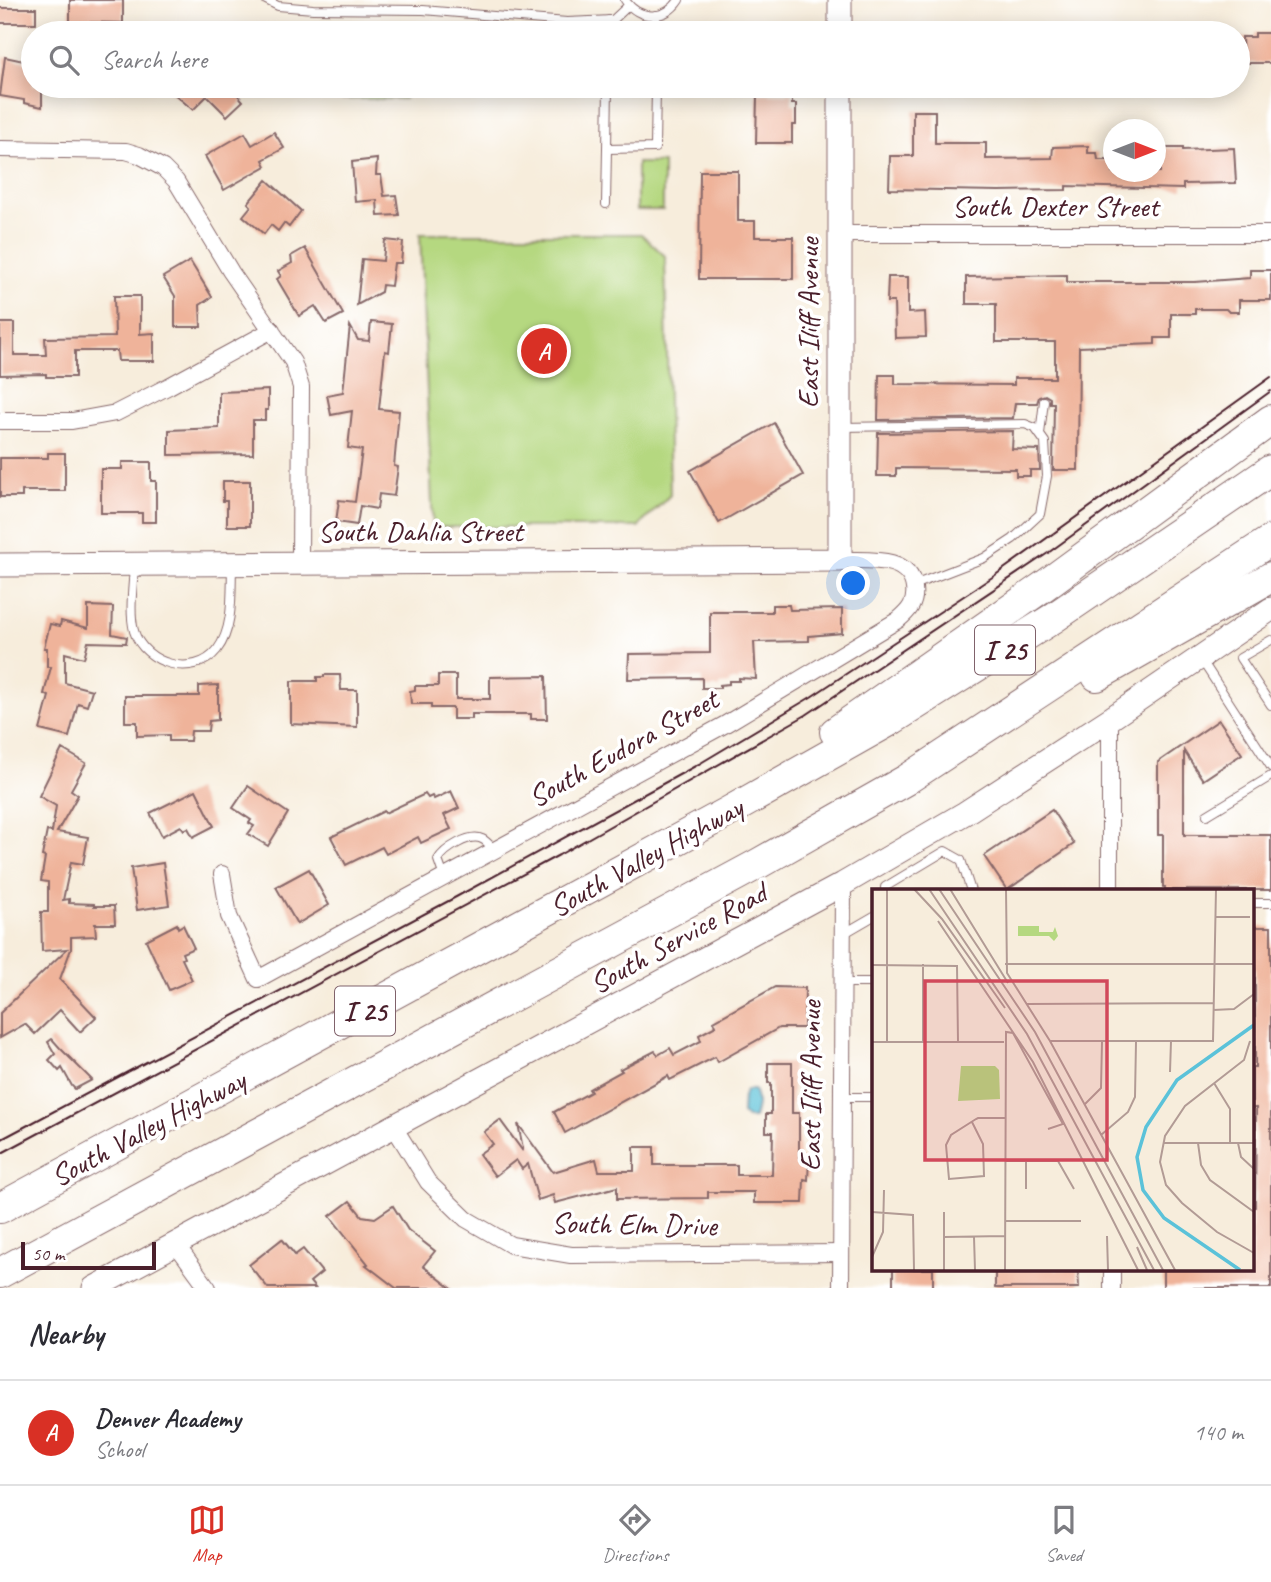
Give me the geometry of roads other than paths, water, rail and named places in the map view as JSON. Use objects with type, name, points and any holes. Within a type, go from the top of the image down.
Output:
[{"type":"highway","points":[[728,812],[1271,420]]},
{"type":"highway","name":"South Valley Highway","points":[[0,1208],[728,812],[893,719],[978,667],[1271,470]]},
{"type":"highway","name":"South Valley Highway","points":[[0,1273],[756,865],[906,780],[1271,540]]},
{"type":"highway","points":[[906,780],[1153,646],[1271,577]]},
{"type":"street","points":[[840,0],[840,21]]},
{"type":"street","name":"East Iliff Avenue","points":[[840,98],[840,561]]},
{"type":"street","points":[[0,149],[126,151],[163,168],[176,181],[231,272],[293,362],[301,387],[300,563]]},
{"type":"street","name":"South Dexter Street","points":[[839,234],[1271,234]]},
{"type":"street","points":[[0,421],[72,421],[116,413],[272,330]]},
{"type":"street","points":[[840,561],[878,561],[899,565],[909,572],[914,585]]},
{"type":"street","name":"South Dahlia Street","points":[[0,565],[840,561]]},
{"type":"street","name":"South Eudora Street","points":[[222,874],[229,916],[258,979],[724,725],[898,620],[909,611],[915,598],[914,585]]},
{"type":"street","name":"South Service Road","points":[[94,1288],[843,884],[934,831],[1110,719],[1271,609]]},
{"type":"street","points":[[1110,719],[1110,889]]},
{"type":"street","name":"East Iliff Avenue","points":[[841,1288],[843,884]]},
{"type":"street","name":"South Elm Drive","points":[[394,1127],[428,1182],[456,1210],[466,1219],[512,1245],[571,1255],[841,1253]]},
{"type":"street","points":[[176,1244],[208,1288]]},
{"type":"street","points":[[1112,1270],[1112,1288]]},
{"type":"lane","points":[[266,0],[278,6],[313,9],[424,10],[555,21]]},
{"type":"lane","points":[[588,21],[613,20],[627,3],[642,14],[656,15],[670,10],[679,0]]},
{"type":"lane","points":[[656,15],[656,21]]},
{"type":"lane","points":[[606,204],[608,98]]},
{"type":"lane","points":[[607,149],[655,148],[656,98]]},
{"type":"lane","points":[[1040,434],[1044,401]]},
{"type":"lane","points":[[840,427],[1025,424],[1035,428],[1045,442],[1046,476],[1040,514],[1013,539],[984,558],[914,585]]},
{"type":"lane","points":[[134,565],[134,631],[143,648],[159,660],[176,665],[205,661],[218,649],[231,605],[232,564]]},
{"type":"lane","points":[[1229,636],[1243,657]]},
{"type":"lane","points":[[1271,640],[1240,658],[1271,705]]},
{"type":"lane","points":[[1199,657],[1271,767]]},
{"type":"lane","points":[[1207,815],[1271,776]]},
{"type":"lane","points":[[934,831],[945,851],[961,860],[970,889]]},
{"type":"lane","points":[[445,878],[438,860],[442,853],[472,837],[483,839],[495,851]]},
{"type":"lane","points":[[885,889],[945,851]]},
{"type":"lane","points":[[843,934],[872,917]]},
{"type":"lane","points":[[842,983],[872,983]]},
{"type":"lane","points":[[842,1097],[872,1097]]},
{"type":"water","points":[[747,1090],[754,1090],[757,1097],[754,1118],[747,1118],[742,1113],[743,1096]]},
{"type":"tram line","points":[[0,1140],[456,897],[699,764],[811,697],[994,576],[1271,377]]},
{"type":"tram line","points":[[0,1154],[559,855],[806,715],[1048,553],[1271,391]]},
{"type":"place","name":"Denver Academy","points":[[544,351]]}]
